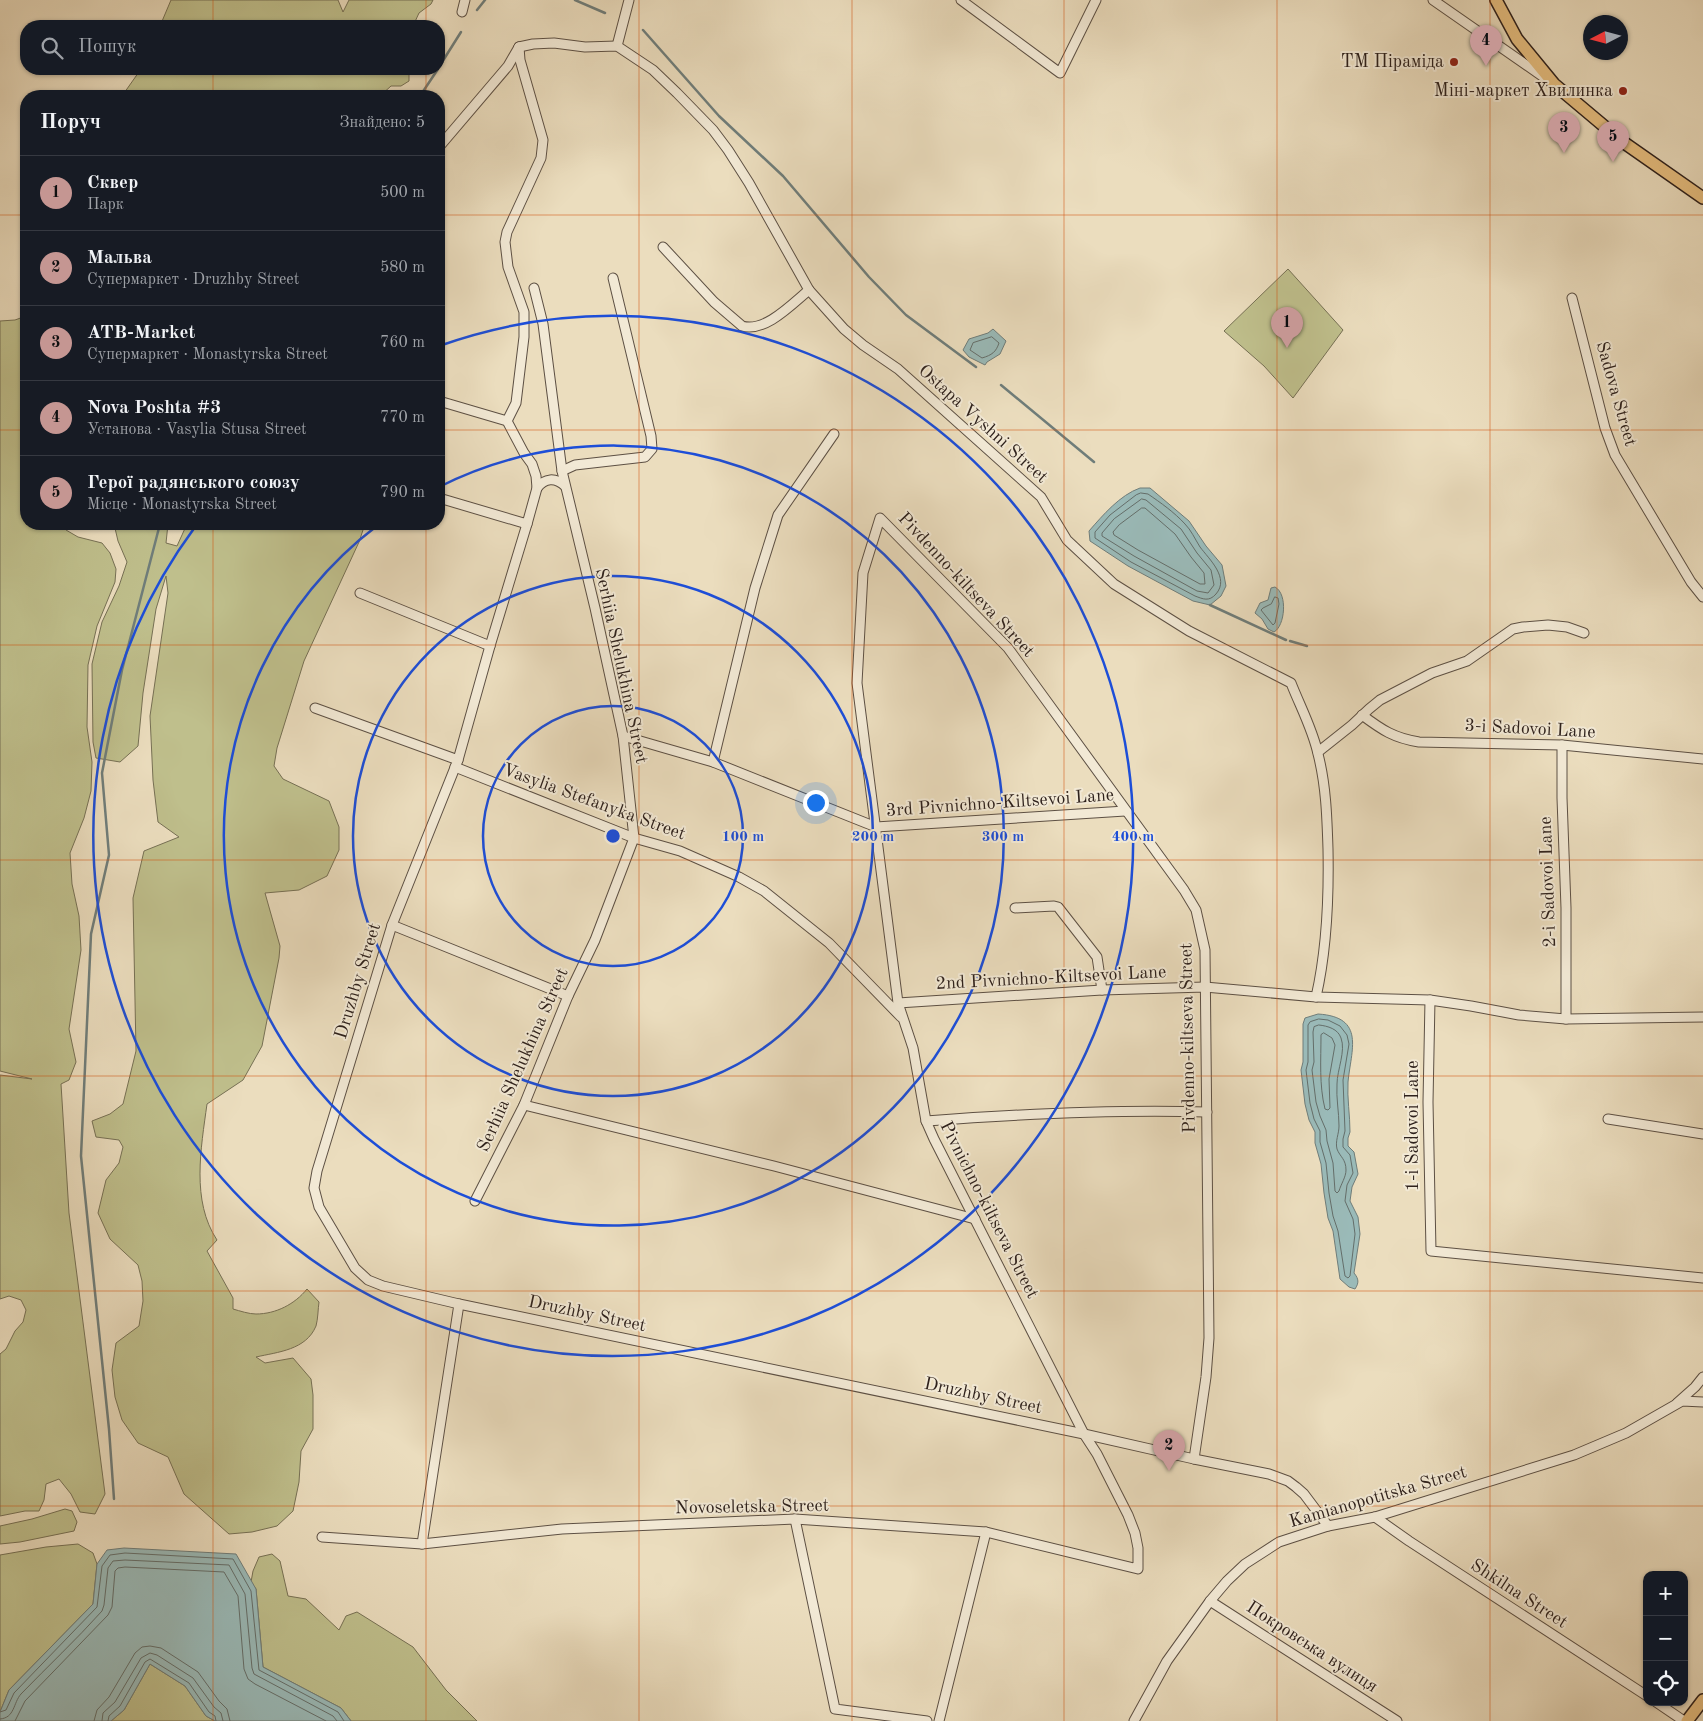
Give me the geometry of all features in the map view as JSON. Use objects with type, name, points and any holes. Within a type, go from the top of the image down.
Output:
[{"type":"main road","points":[[1496,0],[1517,39],[1554,84],[1622,142],[1703,198]]},
{"type":"main road","points":[[1686,1721],[1703,1700]]},
{"type":"street","points":[[462,12],[465,0]]},
{"type":"street","points":[[445,140],[508,66],[520,47],[554,43],[585,46],[617,46],[629,0]]},
{"type":"street","points":[[961,0],[1060,73],[1096,0]]},
{"type":"street","points":[[1433,0],[1554,84]]},
{"type":"street","name":"Ostapa Vyshni Street","points":[[617,46],[653,70],[713,130],[749,183],[809,290],[844,330],[898,369],[1041,497],[1067,540],[1114,584],[1188,631],[1291,683],[1318,752],[1324,780],[1327,819],[1328,910],[1316,997]]},
{"type":"street","points":[[445,403],[507,421],[516,403],[524,337],[524,312],[508,267],[505,242],[507,232],[543,151],[543,140],[520,60],[520,47]]},
{"type":"street","points":[[663,247],[714,302],[742,326],[747,328],[766,324],[809,290]]},
{"type":"street","points":[[562,471],[575,465],[645,457],[652,450],[651,436],[613,278]]},
{"type":"street","name":"Serhiia Shelukhina Street","points":[[475,1201],[524,1105],[568,996],[594,940],[634,838],[623,736],[562,471],[543,324],[534,288]]},
{"type":"street","name":"Sadova Street","points":[[1572,298],[1605,428],[1615,455],[1691,582],[1703,597]]},
{"type":"street","name":"Druzhby Street","points":[[507,421],[534,470],[536,488],[527,524],[457,764],[392,925],[319,1162],[314,1188],[319,1207],[355,1268],[368,1280],[383,1286],[459,1304],[1269,1474],[1288,1481],[1304,1494],[1328,1526]]},
{"type":"street","points":[[713,762],[755,588],[778,515],[834,434]]},
{"type":"street","points":[[536,488],[548,479],[558,480],[565,486]]},
{"type":"street","points":[[445,500],[527,524]]},
{"type":"street","name":"Pivdenno-kiltseva Street","points":[[880,518],[1008,648],[1184,890],[1196,910],[1205,950],[1209,1338],[1206,1377],[1194,1459]]},
{"type":"street","name":"Pivnichno-kiltseva Street","points":[[880,518],[863,573],[857,683],[898,1003],[913,1048],[926,1122],[1084,1434],[1097,1454],[1128,1515],[1137,1541],[1138,1569]]},
{"type":"street","points":[[360,593],[490,646]]},
{"type":"street","points":[[1318,752],[1352,726],[1380,700],[1432,673],[1467,661],[1513,629],[1523,626],[1548,625],[1567,627],[1584,633]]},
{"type":"street","points":[[315,708],[457,764]]},
{"type":"street","name":"3-i Sadovoi Lane","points":[[1362,715],[1387,733],[1403,740],[1562,745],[1703,759]]},
{"type":"street","name":"3rd Pivnichno-Kiltsevoi Lane","points":[[623,736],[713,762],[876,827],[1125,811]]},
{"type":"street","name":"2-i Sadovoi Lane","points":[[1562,745],[1566,908],[1566,1019]]},
{"type":"street","name":"Vasylia Stefanyka Street","points":[[457,764],[634,838],[680,851],[740,877],[764,890],[829,943],[904,1020]]},
{"type":"street","points":[[1015,908],[1058,907],[1097,957],[1102,990]]},
{"type":"street","points":[[392,925],[568,996]]},
{"type":"street","name":"2nd Pivnichno-Kiltsevoi Lane","points":[[898,1003],[1102,990],[1205,987],[1316,997],[1430,1000]]},
{"type":"street","points":[[1430,1000],[1519,1015],[1566,1019],[1703,1017]]},
{"type":"street","name":"1-i Sadovoi Lane","points":[[1430,1000],[1428,1102],[1430,1251],[1703,1278]]},
{"type":"street","points":[[524,1105],[774,1166],[975,1219]]},
{"type":"street","points":[[926,1122],[1081,1111],[1207,1112]]},
{"type":"street","points":[[1608,1119],[1703,1134]]},
{"type":"street","points":[[422,1544],[459,1304]]},
{"type":"street","points":[[1676,1404],[1703,1377]]},
{"type":"street","name":"Kamianopotitska Street","points":[[1134,1721],[1167,1662],[1210,1601],[1245,1564],[1279,1542],[1328,1526],[1375,1516],[1574,1455],[1626,1433],[1682,1401],[1703,1402]]},
{"type":"street","name":"Shkilna Street","points":[[1375,1516],[1409,1541],[1643,1693]]},
{"type":"street","points":[[795,1519],[835,1709],[927,1721]]},
{"type":"street","name":"Novoseletska Street","points":[[322,1537],[422,1544],[562,1529],[795,1519],[986,1532],[1138,1569]]},
{"type":"street","points":[[939,1721],[986,1532]]},
{"type":"street","name":"Покровська вулиця","points":[[1210,1601],[1397,1721]]},
{"type":"street","points":[[1662,1706],[1686,1721]]},
{"type":"green space","points":[[171,0],[338,0],[343,12],[349,0],[433,0],[431,4],[419,13],[416,20],[163,20]]},
{"type":"green space","points":[[137,75],[409,75],[409,81],[401,86],[391,86],[387,90],[126,90]]},
{"type":"green space","points":[[1288,269],[1343,330],[1293,398],[1264,366],[1224,331]]},
{"type":"green space","points":[[20,318],[20,530],[66,530],[78,537],[102,543],[110,553],[116,569],[115,582],[97,626],[88,665],[87,727],[92,762],[91,791],[84,818],[70,853],[72,884],[79,916],[81,950],[69,1029],[76,1062],[69,1080],[61,1084],[69,1213],[105,1494],[95,1514],[80,1512],[71,1494],[59,1479],[46,1484],[44,1500],[39,1511],[25,1511],[0,1516],[0,1354],[6,1349],[15,1331],[23,1322],[26,1310],[21,1300],[9,1296],[0,1299],[0,1075],[32,1079],[0,1071],[0,321]]},
{"type":"green space","points":[[115,530],[167,530],[166,543],[177,546],[184,530],[363,530],[304,661],[277,748],[274,766],[283,779],[329,801],[339,827],[339,850],[327,876],[299,890],[265,893],[280,946],[262,1046],[243,1080],[207,1104],[202,1138],[201,1191],[209,1225],[217,1240],[207,1251],[233,1298],[233,1309],[253,1314],[271,1312],[291,1304],[307,1289],[319,1302],[316,1326],[306,1340],[290,1349],[256,1357],[265,1363],[293,1358],[311,1379],[313,1429],[301,1451],[299,1482],[293,1511],[277,1526],[252,1532],[229,1534],[184,1494],[168,1457],[138,1443],[122,1420],[115,1397],[112,1370],[116,1343],[139,1326],[143,1301],[142,1281],[138,1265],[110,1239],[98,1213],[106,1180],[119,1163],[123,1147],[119,1140],[96,1137],[92,1121],[110,1114],[123,1104],[136,1051],[133,898],[144,851],[179,837],[158,822],[153,780],[150,716],[168,593],[166,576],[156,609],[143,693],[138,746],[120,762],[96,758],[93,742],[92,664],[102,622],[119,586],[127,562]]},
{"type":"green space","points":[[65,1509],[72,1511],[77,1522],[74,1531],[0,1544],[0,1526]]},
{"type":"green space","points":[[78,1544],[93,1553],[97,1564],[93,1604],[9,1690],[0,1712],[0,1555]]},
{"type":"green space","points":[[272,1554],[280,1561],[288,1596],[306,1599],[339,1630],[346,1616],[357,1612],[413,1647],[446,1690],[477,1721],[351,1721],[341,1708],[263,1667],[256,1589],[251,1582],[259,1557]]},
{"type":"green space","points":[[150,1664],[185,1686],[206,1716],[215,1721],[111,1721],[124,1710]]},
{"type":"water","points":[[993,329],[1006,341],[1000,354],[985,365],[969,357],[963,350],[969,339],[988,333]]},
{"type":"water","points":[[1140,488],[1150,488],[1189,521],[1222,565],[1226,586],[1221,596],[1210,605],[1193,601],[1128,566],[1090,541],[1089,531],[1112,506],[1126,495]]},
{"type":"water","points":[[1275,587],[1282,596],[1284,610],[1281,623],[1274,632],[1268,629],[1262,619],[1255,613],[1260,603],[1268,600],[1271,588]]},
{"type":"water","points":[[1318,1014],[1333,1016],[1343,1021],[1349,1028],[1352,1037],[1348,1082],[1350,1132],[1348,1146],[1354,1152],[1358,1174],[1352,1187],[1350,1201],[1358,1217],[1360,1234],[1354,1273],[1358,1281],[1355,1289],[1349,1287],[1340,1279],[1333,1231],[1328,1218],[1321,1164],[1315,1143],[1315,1132],[1309,1120],[1305,1104],[1301,1070],[1303,1062],[1303,1024],[1305,1018]]},
{"type":"water","points":[[124,1548],[236,1554],[256,1589],[263,1667],[341,1708],[351,1721],[215,1721],[206,1716],[185,1686],[150,1664],[124,1710],[111,1721],[0,1721],[0,1712],[9,1690],[93,1604],[97,1564],[107,1550]]},
{"type":"waterway","points":[[477,10],[485,0]]},
{"type":"waterway","points":[[575,0],[605,13]]},
{"type":"waterway","points":[[643,30],[719,116],[783,176],[869,277],[906,315],[976,367]]},
{"type":"waterway","points":[[445,57],[461,32]]},
{"type":"waterway","points":[[424,90],[434,75]]},
{"type":"waterway","points":[[1001,385],[1094,462]]},
{"type":"waterway","points":[[114,1499],[109,1429],[81,1156],[91,934],[109,855],[102,773],[122,670],[158,530]]},
{"type":"waterway","points":[[1210,605],[1286,640]]},
{"type":"waterway","points":[[1290,641],[1307,646]]},
{"type":"place","name":"ТМ Піраміда","points":[[1454,62]]},
{"type":"place","name":"Nova Poshta #3","points":[[1486,66]]},
{"type":"place","name":"Міні-маркет Хвилинка","points":[[1623,91]]},
{"type":"place","name":"ATB-Market","points":[[1564,153]]},
{"type":"place","name":"Герої радянського союзу","points":[[1613,162]]},
{"type":"place","name":"Сквер","points":[[1287,348]]},
{"type":"place","name":"Мальва","points":[[1169,1471]]}]
